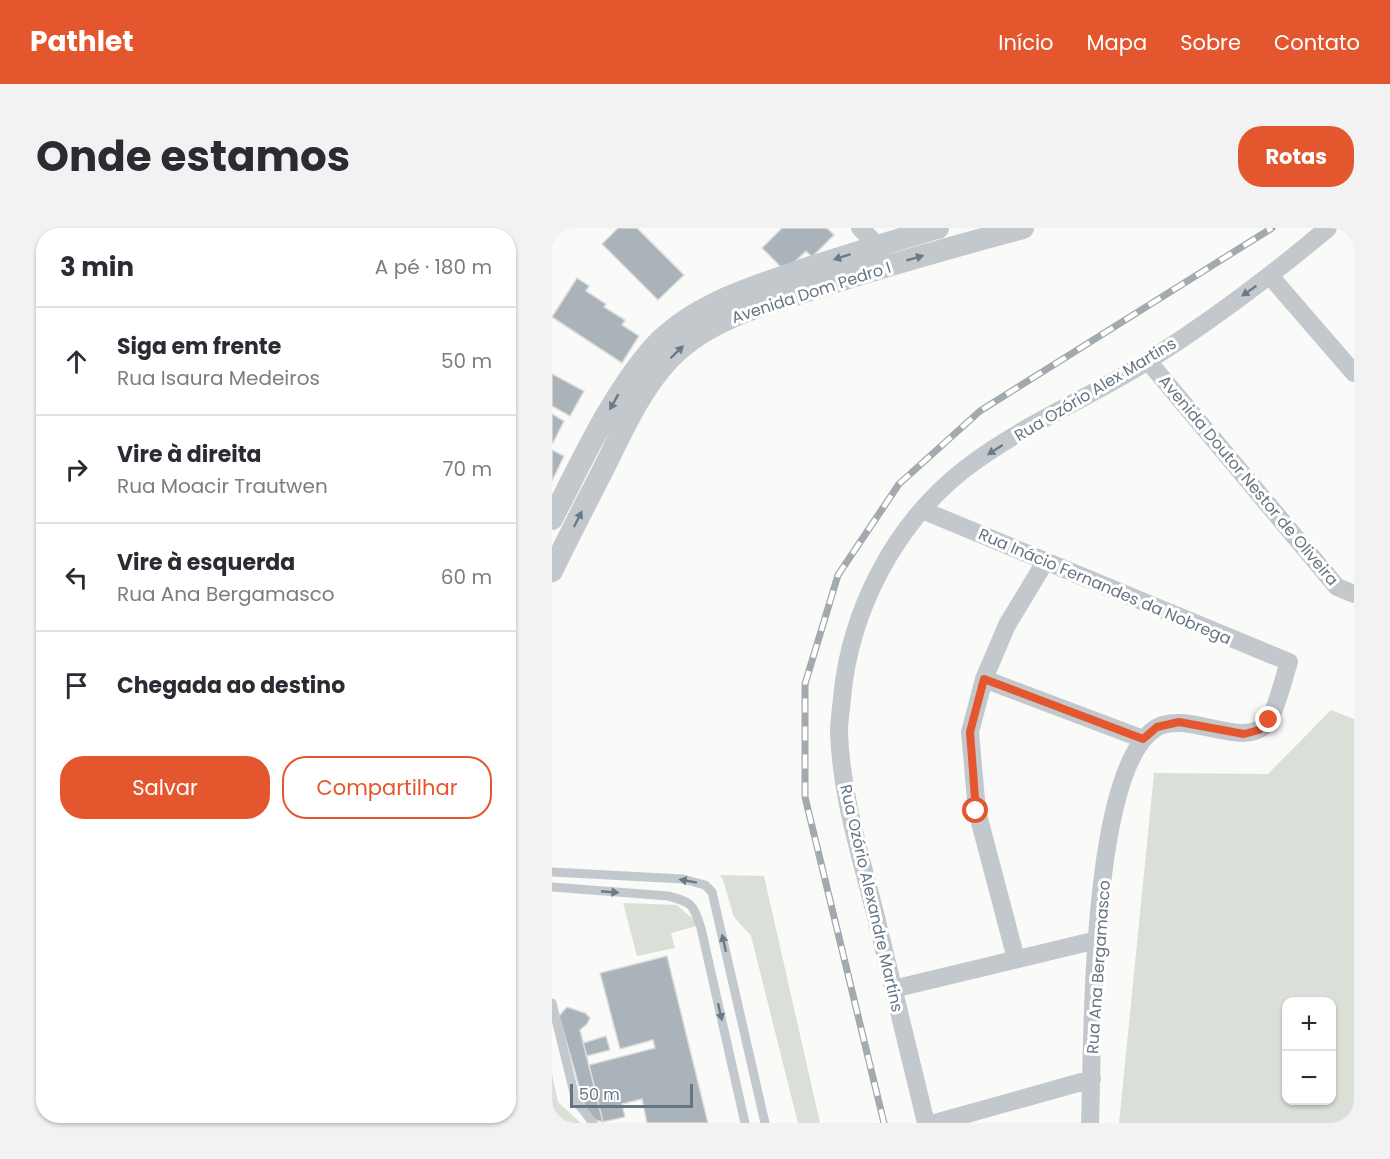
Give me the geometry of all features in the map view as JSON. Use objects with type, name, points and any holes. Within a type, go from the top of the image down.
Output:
[{"type":"street","points":[[860,228],[881,256]]},
{"type":"street","name":"Avenida Dom Pedro I","points":[[552,571],[558,544],[630,416],[663,368],[680,349],[696,336],[724,321],[881,256],[938,228]]},
{"type":"street","name":"Avenida Dom Pedro I","points":[[552,519],[622,387],[652,348],[686,319],[713,304],[760,284],[881,256],[1023,228]]},
{"type":"street","name":"Rua Ozório Alex Martins","points":[[922,510],[966,469],[1022,432],[1148,361],[1270,276],[1328,228]]},
{"type":"street","points":[[1270,276],[1354,373]]},
{"type":"street","name":"Avenida Doutor Nestor de Oliveira","points":[[1148,361],[1338,587],[1354,594]]},
{"type":"street","name":"Rua Inácio Fernandes da Nobrega","points":[[922,510],[1289,662],[1269,720]]},
{"type":"street","name":"Rua Ozório Alexandre Martins","points":[[922,510],[901,537],[879,572],[859,619],[844,671],[839,731],[845,793],[926,1123]]},
{"type":"street","points":[[1016,958],[976,811],[970,732],[984,679],[1007,625],[1045,562]]},
{"type":"street","points":[[984,679],[1143,739]]},
{"type":"street","name":"Rua Ana Bergamasco","points":[[1090,1123],[1096,940],[1108,837],[1129,761],[1143,739],[1157,727],[1179,722],[1244,734],[1259,730],[1269,720]]},
{"type":"street","points":[[893,989],[1096,940]]},
{"type":"street","points":[[935,1123],[1092,1079]]},
{"type":"lane","points":[[552,872],[683,879],[705,885],[712,892],[765,1123]]},
{"type":"lane","points":[[552,887],[668,896],[685,900],[693,906],[701,928],[745,1123]]},
{"type":"lane","points":[[552,1004],[576,1101],[593,1123]]},
{"type":"shaded area","points":[[1331,710],[1354,719],[1354,1123],[1119,1123],[1154,773],[1268,774]]},
{"type":"shaded area","points":[[720,875],[764,876],[820,1123],[798,1123],[751,936],[734,917]]},
{"type":"shaded area","points":[[623,903],[677,905],[694,920],[697,926],[671,933],[675,948],[637,956]]},
{"type":"shaded area","points":[[552,1073],[558,1102],[581,1123],[552,1123]]},
{"type":"building","points":[[618,228],[637,228],[684,275],[658,300],[602,244]]},
{"type":"building","points":[[782,228],[827,228],[834,235],[812,257],[806,251],[785,271],[762,248]]},
{"type":"building","points":[[577,278],[589,286],[586,291],[606,304],[604,307],[625,320],[622,325],[639,336],[622,363],[552,317]]},
{"type":"building","points":[[552,374],[584,391],[570,416],[552,406]]},
{"type":"building","points":[[552,414],[564,421],[553,443],[552,442]]},
{"type":"building","points":[[552,450],[564,456],[552,481]]},
{"type":"building","points":[[667,956],[708,1123],[647,1123],[642,1099],[622,1104],[625,1117],[603,1122],[589,1065],[655,1048],[653,1040],[620,1049],[600,973]]},
{"type":"building","points":[[567,1007],[585,1013],[590,1018],[580,1030],[603,1122],[591,1119],[586,1111],[559,1016]]},
{"type":"building","points":[[606,1036],[610,1050],[587,1056],[583,1043]]},
{"type":"railway","points":[[884,1123],[805,797],[805,684],[838,575],[899,484],[980,411],[1272,228]]},
{"type":"route","points":[[976,811],[970,732],[984,679],[1143,739],[1157,727],[1179,722],[1244,734],[1259,730],[1269,720]]}]
